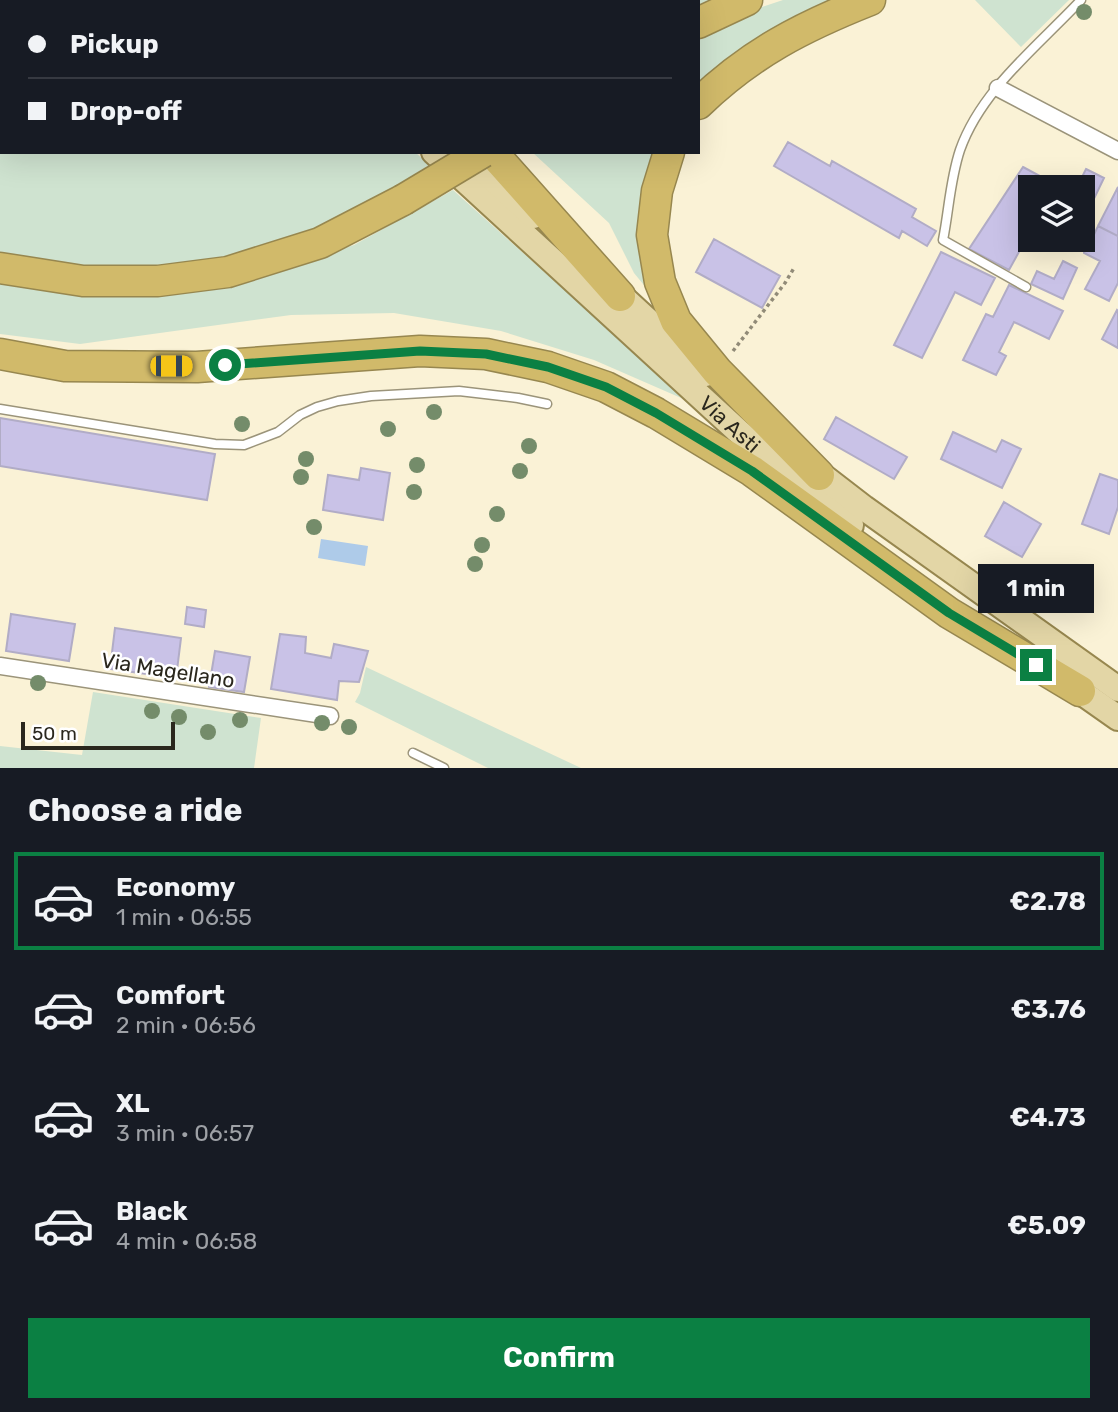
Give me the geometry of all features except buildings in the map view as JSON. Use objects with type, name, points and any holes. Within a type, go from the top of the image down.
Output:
[{"type":"highway","points":[[700,22],[747,0]]},
{"type":"highway","points":[[700,102],[726,78],[766,48],[816,22],[870,0]]},
{"type":"highway","points":[[0,268],[83,281],[158,281],[228,272],[320,243],[403,200],[480,154]]},
{"type":"highway","points":[[494,154],[620,296]]},
{"type":"highway","points":[[668,154],[657,191],[652,235],[660,282],[676,321],[717,371],[819,475]]},
{"type":"highway","points":[[0,354],[65,366],[197,367],[420,351],[486,354],[548,367],[606,387],[656,413],[752,471],[949,613],[1080,691]]},
{"type":"main road","name":"Via Asti","points":[[436,154],[739,432],[805,489],[1118,718]]},
{"type":"main road","name":"Via Asti","points":[[466,154],[819,475],[1118,689]]},
{"type":"street","points":[[998,88],[1118,151]]},
{"type":"street","name":"Via Magellano","points":[[0,666],[330,716]]},
{"type":"lane","points":[[1026,288],[943,240],[951,179],[977,113],[1081,0]]},
{"type":"lane","points":[[0,409],[215,444],[244,445],[278,432],[300,415],[317,407],[371,396],[459,391],[547,404]]},
{"type":"lane","points":[[413,753],[444,768]]},
{"type":"path","points":[[717,371],[794,268]]},
{"type":"green space","points":[[700,0],[721,0],[700,12]]},
{"type":"green space","points":[[783,0],[844,0],[700,85],[700,37],[753,10]]},
{"type":"green space","points":[[975,0],[1069,0],[1021,47]]},
{"type":"green space","points":[[0,154],[417,154],[429,165],[327,228],[261,252],[154,272],[93,270],[0,256]]},
{"type":"green space","points":[[534,154],[658,154],[662,307],[634,273],[609,223]]},
{"type":"green space","points":[[453,190],[688,401],[594,360],[501,331],[394,313],[291,315],[80,344],[0,334],[0,276],[254,276],[354,245]]},
{"type":"green space","points":[[366,667],[581,768],[488,768],[355,702]]},
{"type":"green space","points":[[93,692],[261,718],[254,768],[0,768],[0,746],[82,755]]},
{"type":"water","points":[[321,539],[368,546],[365,566],[318,558]]},
{"type":"route","points":[[225,365],[420,351],[486,354],[548,367],[606,387],[656,413],[752,471],[949,613],[1036,665]]}]
